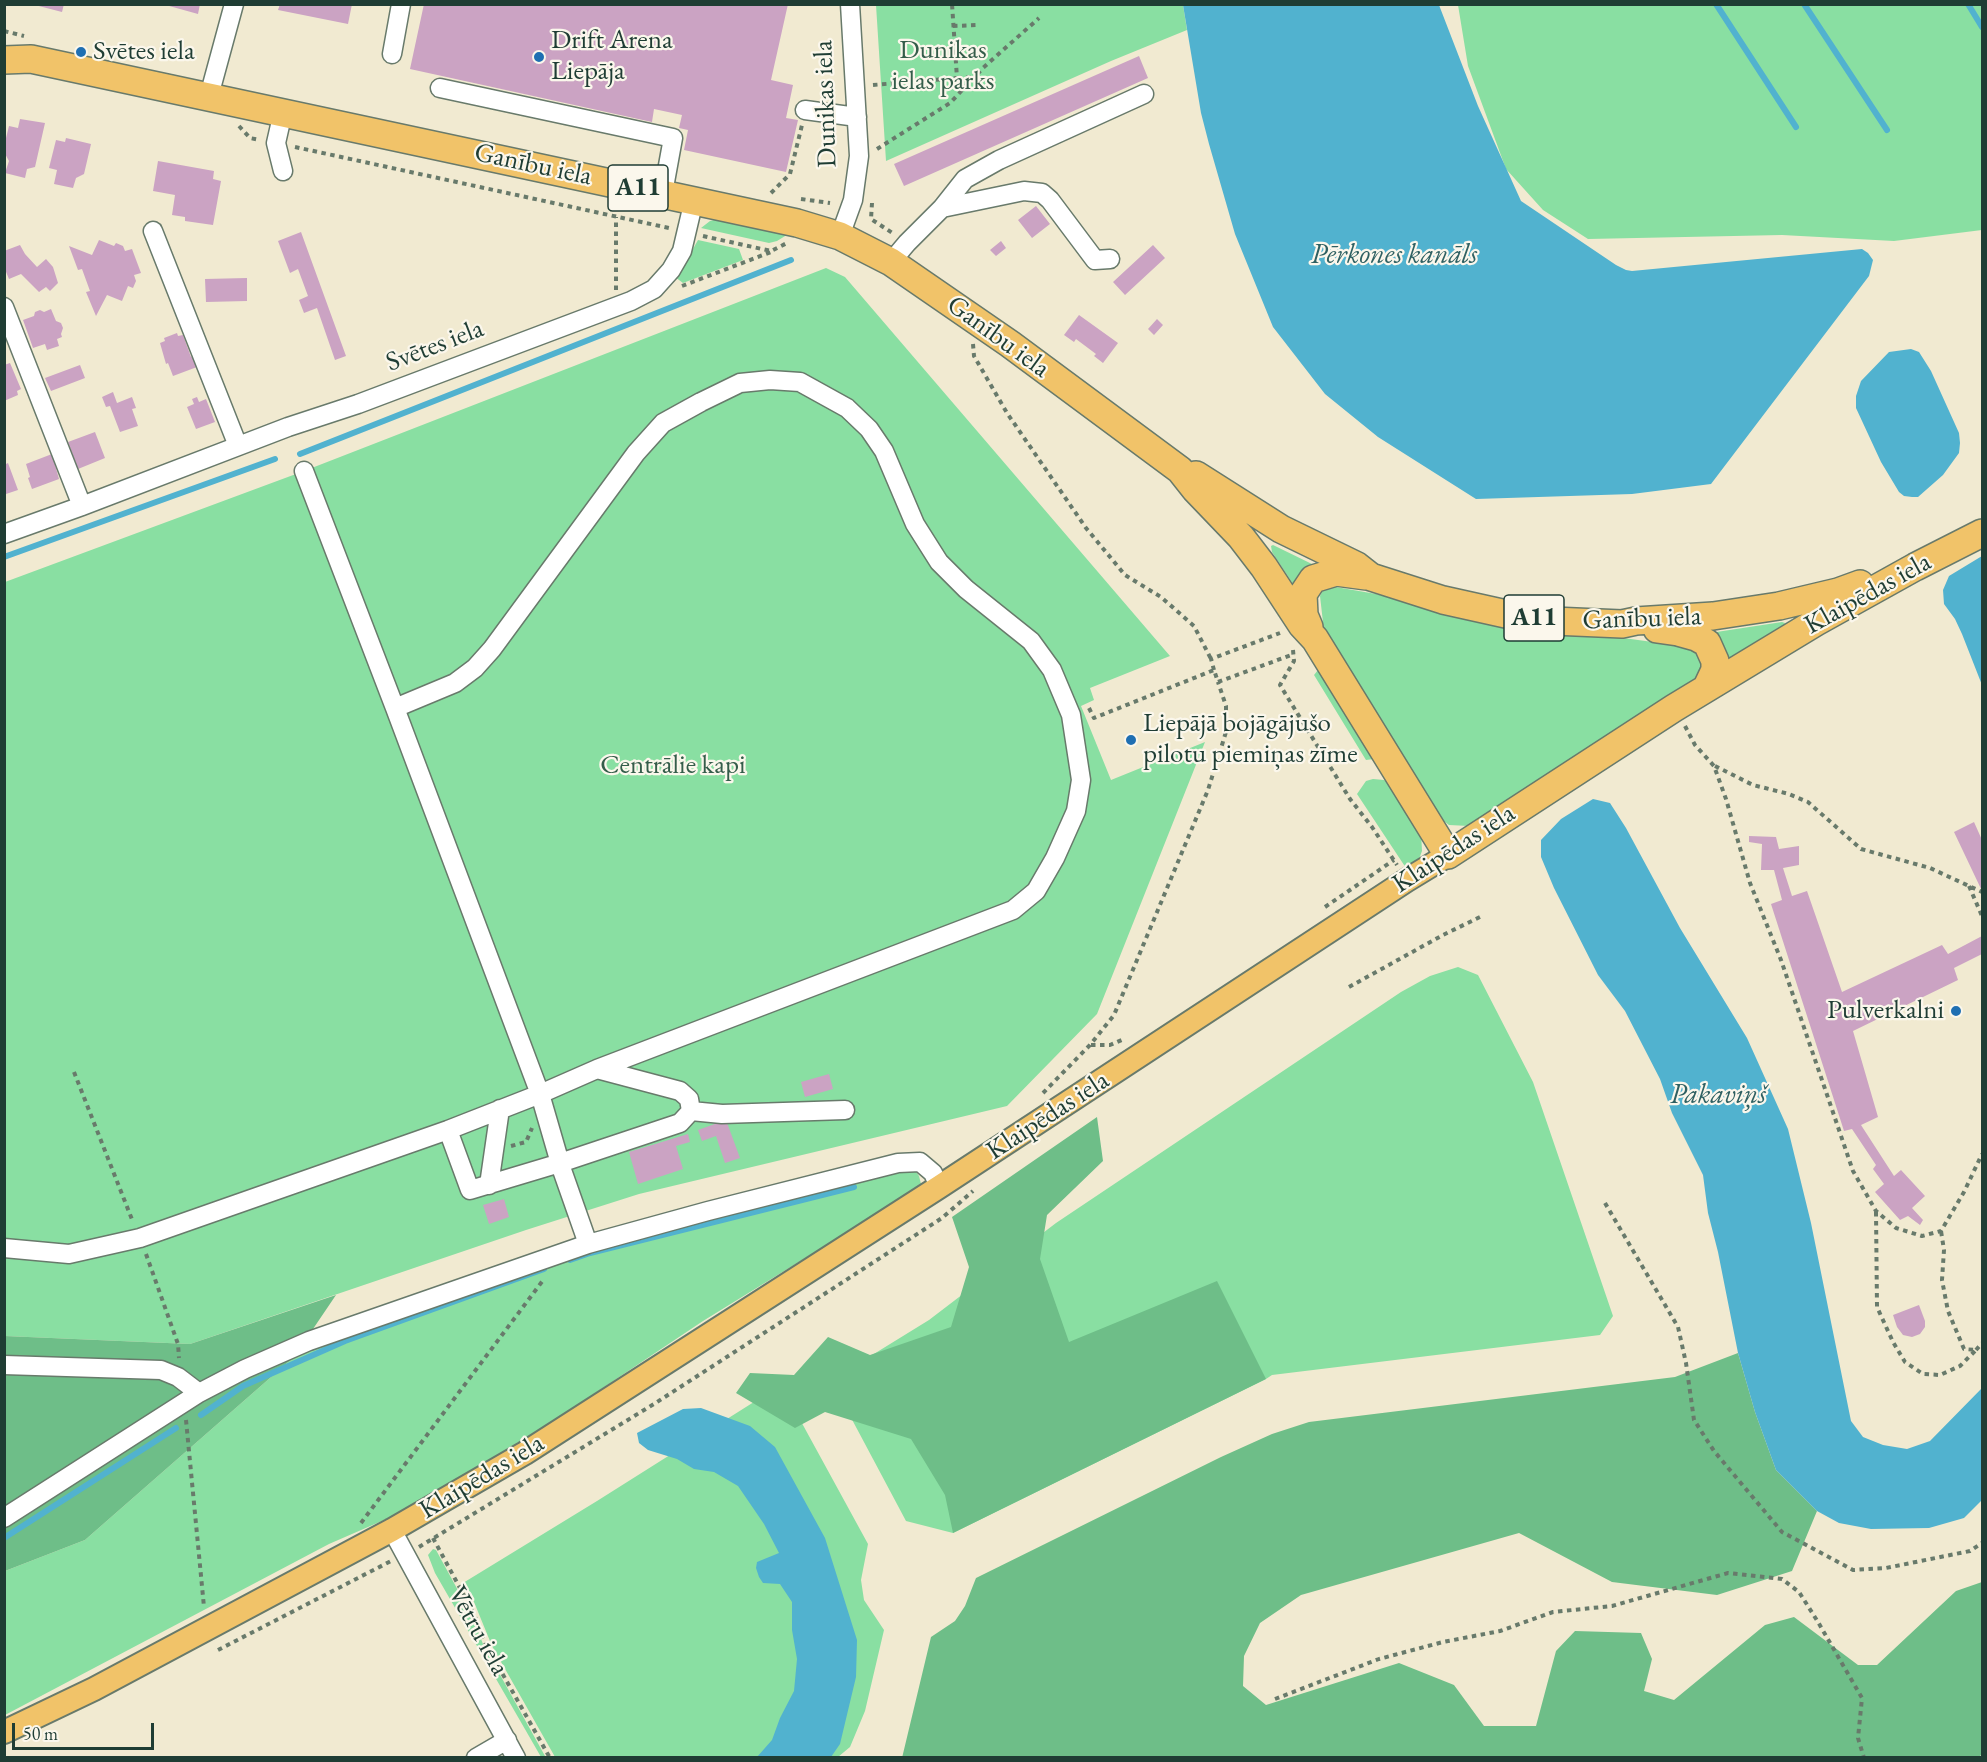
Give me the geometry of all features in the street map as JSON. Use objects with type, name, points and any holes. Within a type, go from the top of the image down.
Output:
[{"type":"highway","name":"Ganību iela","points":[[4,45],[18,60],[209,96],[663,193],[796,223],[899,252],[1010,344],[1180,470],[1241,537],[1264,567],[1302,625],[1300,645],[1448,855]]},
{"type":"highway","name":"Ganību iela","points":[[1180,470],[1194,474],[1281,529],[1357,566],[1371,577],[1443,600],[1506,614],[1553,621],[1622,624],[1713,616],[1779,606],[1838,592],[1902,569],[1915,567]]},
{"type":"highway","name":"Klaipēdas iela","points":[[1448,855],[1707,687],[1816,622],[1915,567],[1983,533]]},
{"type":"highway","points":[[1300,645],[1304,615],[1303,594],[1313,579],[1336,572],[1371,577]]},
{"type":"highway","points":[[1622,624],[1677,632],[1696,637],[1707,643],[1715,661],[1715,670],[1707,687]]},
{"type":"main road","name":"Klaipēdas iela","points":[[4,1732],[94,1689],[392,1530],[525,1453],[939,1187],[1397,886],[1448,855]]},
{"type":"street","points":[[209,96],[234,4]]},
{"type":"street","points":[[392,54],[401,4]]},
{"type":"street","name":"Dunikas iela","points":[[840,236],[853,200],[859,156],[850,4]]},
{"type":"street","points":[[440,88],[673,138],[663,193]]},
{"type":"street","points":[[899,252],[942,208],[965,179],[999,160],[1144,94]]},
{"type":"street","points":[[805,110],[857,117]]},
{"type":"street","points":[[283,112],[276,143],[283,171]]},
{"type":"street","points":[[942,208],[1024,191],[1042,194],[1050,200],[1095,260],[1110,259]]},
{"type":"street","name":"Svētes iela","points":[[4,534],[288,427],[358,404],[654,289],[671,270],[682,251],[694,200]]},
{"type":"street","points":[[153,231],[238,446]]},
{"type":"street","points":[[4,307],[82,506]]},
{"type":"street","points":[[4,1248],[69,1254],[140,1238],[448,1130],[500,1109],[541,1099],[597,1069],[1013,910],[1036,891],[1055,858],[1076,811],[1081,780],[1071,715],[1052,670],[1031,641],[966,589],[939,562],[915,524],[884,451],[869,429],[848,408],[800,382],[771,380],[740,383],[663,423],[636,453],[492,649],[475,668],[455,683],[395,708]]},
{"type":"street","points":[[304,471],[541,1099],[588,1244]]},
{"type":"street","points":[[597,1069],[680,1091],[689,1099],[691,1111]]},
{"type":"street","points":[[489,1185],[500,1109]]},
{"type":"street","points":[[691,1111],[722,1114],[845,1110]]},
{"type":"street","points":[[448,1130],[470,1190],[680,1123],[691,1111]]},
{"type":"street","points":[[4,1518],[192,1397],[245,1369],[309,1341],[588,1244],[898,1163],[920,1162],[933,1173],[939,1187]]},
{"type":"street","points":[[4,1365],[161,1370],[178,1377],[192,1397]]},
{"type":"street","name":"Vētru iela","points":[[392,1530],[516,1758]]},
{"type":"street","points":[[476,1758],[507,1740]]},
{"type":"path","points":[[952,4],[957,78]]},
{"type":"path","points":[[859,156],[887,144],[950,103],[974,77],[1039,18]]},
{"type":"path","points":[[953,26],[978,25]]},
{"type":"path","points":[[873,85],[974,77]]},
{"type":"path","points":[[781,195],[771,193],[790,174],[805,110]]},
{"type":"path","points":[[288,146],[674,229]]},
{"type":"path","points":[[791,197],[830,203]]},
{"type":"path","points":[[615,306],[616,217]]},
{"type":"path","points":[[871,219],[899,252]]},
{"type":"path","points":[[699,235],[771,252]]},
{"type":"path","points":[[654,289],[663,293],[771,252],[792,241]]},
{"type":"path","points":[[982,351],[973,344],[974,356],[1006,413],[1086,528],[1125,575],[1161,597],[1194,626],[1211,659],[1226,706],[1226,732],[1208,790],[1114,1015],[1090,1045],[1042,1093]]},
{"type":"path","points":[[1211,659],[1285,632]]},
{"type":"path","points":[[1218,682],[1300,645]]},
{"type":"path","points":[[1300,645],[1280,685],[1350,799],[1401,871]]},
{"type":"path","points":[[1066,702],[1083,697],[1094,718],[1214,670]]},
{"type":"path","points":[[1674,708],[1695,745],[1714,766],[1753,785],[1789,794],[1808,802],[1861,849],[1930,868],[1983,892]]},
{"type":"path","points":[[1714,766],[1750,883],[1781,960],[1853,1171],[1876,1211],[1896,1228],[1922,1236],[1941,1231]]},
{"type":"path","points":[[1968,885],[1983,916]]},
{"type":"path","points":[[1349,987],[1480,917]]},
{"type":"path","points":[[495,1142],[513,1147],[526,1142],[541,1099]]},
{"type":"path","points":[[1976,1350],[1964,1349],[1948,1311],[1942,1280],[1944,1250],[1941,1231],[1983,1154]]},
{"type":"path","points":[[423,1545],[674,1392],[942,1218],[977,1187]]},
{"type":"path","points":[[1605,1203],[1678,1327],[1694,1420],[1714,1451],[1782,1532],[1853,1570],[1886,1568],[1970,1551],[1983,1543]]},
{"type":"path","points":[[1876,1211],[1877,1307],[1905,1362],[1923,1374],[1940,1375],[1960,1366],[1983,1343]]},
{"type":"path","points":[[357,1528],[565,1251]]},
{"type":"path","points":[[192,1397],[205,1611]]},
{"type":"path","points":[[434,1538],[474,1614],[484,1641],[550,1758]]},
{"type":"path","points":[[218,1650],[405,1554]]},
{"type":"path","points":[[1275,1699],[1379,1659],[1443,1642],[1500,1631],[1553,1612],[1612,1606],[1728,1573],[1739,1574],[1782,1579],[1799,1592],[1862,1698],[1858,1738],[1864,1758]]},
{"type":"green space","name":"Dunikas ielas parks","points":[[876,5],[1183,5],[1187,30],[1111,61],[886,161]]},
{"type":"green space","points":[[1458,5],[1982,5],[1982,230],[1894,241],[1782,235],[1588,239],[1543,210],[1506,169],[1468,66]]},
{"type":"green space","points":[[718,219],[790,233],[769,243],[701,228],[710,221]]},
{"type":"green space","points":[[698,240],[739,249],[743,260],[683,283],[675,277]]},
{"type":"green space","name":"Centrālie kapi","points":[[826,268],[845,277],[1170,656],[1090,688],[1094,700],[1081,706],[1111,780],[1205,742],[1097,1014],[1007,1106],[639,1194],[190,1344],[5,1336],[5,582],[304,471]]},
{"type":"green space","points":[[1271,546],[1314,565],[1297,590],[1272,552]]},
{"type":"green space","points":[[1330,586],[1376,594],[1462,616],[1682,646],[1694,650],[1701,661],[1701,669],[1699,677],[1693,682],[1469,826],[1449,825],[1440,818],[1324,631],[1320,596],[1323,590]]},
{"type":"green space","points":[[1785,623],[1784,626],[1721,664],[1710,633]]},
{"type":"green space","points":[[1321,670],[1374,759],[1366,760],[1314,675]]},
{"type":"green space","points":[[1384,780],[1394,787],[1421,832],[1422,851],[1419,859],[1406,868],[1357,794],[1366,781]]},
{"type":"green space","points":[[1458,967],[1478,975],[1533,1082],[1613,1316],[1600,1335],[1272,1375],[953,1533],[906,1521],[840,1397],[843,1373],[929,1320],[1056,1223],[1401,992],[1430,976]]},
{"type":"green space","points":[[1097,1117],[1103,1161],[1047,1215],[1040,1259],[1069,1342],[1217,1281],[1266,1379],[953,1533],[945,1495],[911,1439],[825,1412],[795,1428],[736,1393],[750,1373],[794,1375],[828,1337],[870,1355],[951,1327],[969,1267],[952,1217]]},
{"type":"green space","points":[[914,1169],[921,1184],[914,1191],[703,1321],[489,1464],[391,1517],[329,1544],[5,1715],[5,1571],[85,1540],[294,1357],[342,1334],[558,1257]]},
{"type":"green space","points":[[336,1295],[294,1357],[85,1540],[5,1571],[5,1336],[190,1344]]},
{"type":"green space","points":[[1738,1353],[1755,1412],[1776,1470],[1817,1511],[1792,1571],[1717,1595],[1612,1582],[1519,1533],[1301,1595],[1260,1623],[1244,1656],[1243,1686],[1266,1705],[1399,1663],[1454,1685],[1484,1726],[1536,1726],[1556,1651],[1575,1631],[1641,1633],[1652,1659],[1644,1691],[1674,1700],[1765,1625],[1794,1617],[1858,1665],[1877,1665],[1956,1591],[1982,1582],[1982,1754],[1979,1757],[902,1758],[931,1637],[955,1621],[965,1606],[976,1578],[1221,1457],[1272,1434],[1309,1422],[1675,1377]]},
{"type":"green space","points":[[786,1394],[868,1544],[861,1580],[864,1600],[884,1630],[865,1711],[850,1747],[838,1757],[555,1757],[492,1646],[474,1602],[463,1583],[765,1395]]},
{"type":"green space","points":[[433,1549],[436,1550],[472,1616],[483,1644],[545,1756],[541,1757],[435,1573],[428,1555]]},
{"type":"water","name":"Pērkones kanāls","points":[[1183,5],[1439,5],[1478,106],[1521,201],[1616,265],[1632,271],[1862,249],[1873,260],[1869,276],[1711,484],[1632,494],[1476,499],[1378,437],[1325,394],[1273,327],[1235,234],[1209,144],[1201,113]]},
{"type":"water","points":[[1911,349],[1919,352],[1931,371],[1959,433],[1960,443],[1959,453],[1943,475],[1918,497],[1904,496],[1899,492],[1881,462],[1856,408],[1856,396],[1861,381],[1889,352]]},
{"type":"water","points":[[1982,556],[1982,685],[1955,619],[1944,604],[1943,590],[1949,576]]},
{"type":"water","name":"Pakaviņš","points":[[1593,799],[1610,803],[1626,828],[1680,928],[1747,1038],[1788,1129],[1811,1223],[1851,1421],[1863,1437],[1883,1445],[1907,1449],[1930,1441],[1982,1388],[1982,1500],[1964,1518],[1929,1528],[1871,1529],[1839,1523],[1817,1511],[1776,1470],[1755,1412],[1738,1353],[1708,1213],[1703,1175],[1672,1113],[1660,1079],[1625,1011],[1598,975],[1541,857],[1541,840],[1561,819]]},
{"type":"water","points":[[701,1408],[750,1426],[775,1447],[825,1538],[857,1640],[856,1677],[840,1744],[831,1757],[757,1757],[772,1740],[794,1691],[797,1659],[792,1630],[792,1602],[780,1584],[763,1583],[756,1568],[757,1562],[779,1553],[764,1524],[738,1486],[714,1472],[694,1469],[677,1459],[648,1450],[639,1443],[637,1433],[683,1409]]},
{"type":"building","points":[[31,4],[64,4],[62,12]]},
{"type":"building","points":[[162,4],[200,4],[198,14]]},
{"type":"building","points":[[280,4],[352,4],[348,24],[278,10]]},
{"type":"building","points":[[424,4],[788,4],[771,80],[793,85],[786,118],[798,120],[786,172],[684,150],[688,130],[679,128],[682,115],[654,109],[652,122],[410,69]]},
{"type":"building","points":[[1139,56],[1148,78],[904,186],[894,164]]},
{"type":"building","points":[[20,119],[45,123],[35,167],[27,169],[25,178],[5,173],[9,161],[4,152],[4,146],[9,126],[18,128]]},
{"type":"building","points":[[66,138],[91,144],[84,174],[76,178],[73,188],[54,184],[57,170],[49,168],[56,140],[65,142]]},
{"type":"building","points":[[158,161],[214,171],[213,179],[221,181],[213,225],[185,221],[185,217],[172,215],[175,195],[153,191]]},
{"type":"building","points":[[1036,206],[1050,224],[1032,238],[1018,220]]},
{"type":"building","points":[[301,232],[346,356],[335,360],[317,308],[304,313],[299,300],[308,296],[298,269],[290,273],[278,241]]},
{"type":"building","points":[[99,240],[114,246],[116,243],[123,246],[125,251],[132,249],[141,273],[134,275],[136,281],[133,288],[128,286],[122,301],[107,295],[96,316],[86,292],[90,291],[82,269],[78,270],[69,246],[92,255]]},
{"type":"building","points":[[1001,241],[1006,248],[996,256],[990,250]]},
{"type":"building","points":[[20,245],[37,267],[46,259],[53,267],[58,283],[50,291],[46,287],[39,292],[21,274],[9,279],[4,267],[4,251]]},
{"type":"building","points":[[1153,245],[1165,258],[1125,295],[1113,282]]},
{"type":"building","points":[[247,278],[247,301],[206,302],[205,279]]},
{"type":"building","points":[[51,309],[56,321],[61,323],[63,328],[62,337],[57,339],[59,346],[47,350],[45,344],[33,348],[23,320],[34,316],[35,312],[40,310],[44,312]]},
{"type":"building","points":[[1079,315],[1118,343],[1103,363],[1094,356],[1096,354],[1076,339],[1074,342],[1064,335]]},
{"type":"building","points":[[1157,319],[1163,325],[1154,335],[1148,329]]},
{"type":"building","points":[[177,333],[178,336],[183,335],[197,367],[173,376],[168,363],[166,364],[160,343],[165,341],[164,338]]},
{"type":"building","points":[[10,363],[21,389],[17,391],[18,395],[4,401],[4,365]]},
{"type":"building","points":[[80,365],[85,378],[51,391],[45,378]]},
{"type":"building","points":[[113,392],[117,403],[132,397],[136,408],[132,409],[138,426],[120,432],[110,406],[106,407],[102,397]]},
{"type":"building","points":[[197,397],[199,402],[206,399],[215,422],[196,429],[187,407],[194,404],[192,399]]},
{"type":"building","points":[[95,432],[105,458],[78,469],[68,442]]},
{"type":"building","points":[[52,454],[59,479],[32,489],[26,464]]},
{"type":"building","points":[[8,463],[18,490],[6,494],[4,465]]},
{"type":"building","points":[[1974,822],[1982,840],[1982,891],[1954,832]]},
{"type":"building","points":[[1749,836],[1776,837],[1779,849],[1799,846],[1799,865],[1783,868],[1792,896],[1807,891],[1842,992],[1942,945],[1948,954],[1982,936],[1982,954],[1954,968],[1958,980],[1853,1031],[1878,1117],[1861,1125],[1894,1176],[1901,1170],[1925,1196],[1912,1208],[1923,1220],[1920,1225],[1908,1216],[1900,1220],[1875,1192],[1884,1184],[1873,1169],[1876,1165],[1852,1129],[1844,1131],[1771,904],[1782,900],[1774,870],[1761,870],[1762,844],[1749,842]]},
{"type":"building","points":[[829,1074],[833,1089],[805,1097],[801,1082]]},
{"type":"building","points":[[726,1120],[740,1158],[725,1163],[716,1136],[702,1141],[698,1130]]},
{"type":"building","points":[[688,1134],[690,1142],[676,1146],[683,1169],[638,1184],[629,1152]]},
{"type":"building","points":[[504,1199],[509,1217],[489,1224],[483,1205]]},
{"type":"building","points":[[1919,1305],[1925,1327],[1920,1334],[1912,1337],[1903,1335],[1893,1315]]},
{"type":"waterway","points":[[1716,4],[1796,127]]},
{"type":"waterway","points":[[1804,4],[1887,130]]},
{"type":"waterway","points":[[1968,4],[1982,27]]},
{"type":"waterway","points":[[300,454],[791,260]]},
{"type":"waterway","points":[[4,557],[275,459]]},
{"type":"waterway","points":[[570,1260],[590,1253],[854,1187]]},
{"type":"waterway","points":[[201,1415],[243,1386],[345,1341],[544,1269]]},
{"type":"waterway","points":[[4,1538],[176,1428]]},
{"type":"place","name":"Svētes iela","points":[[81,52]]},
{"type":"place","name":"Drift Arena Liepāja","points":[[539,57]]},
{"type":"place","name":"Liepājā bojāgājušo pilotu piemiņas zīme","points":[[1131,740]]},
{"type":"place","name":"Pulverkalni","points":[[1956,1011]]}]
